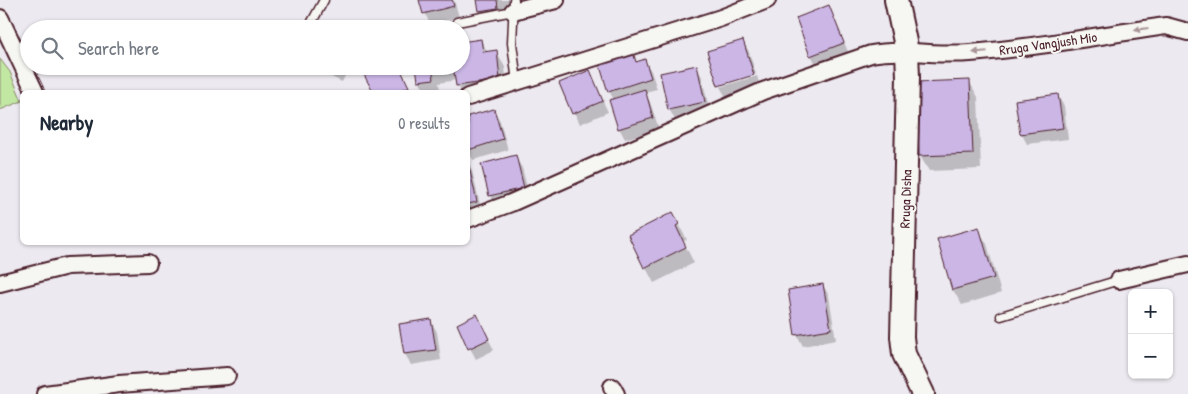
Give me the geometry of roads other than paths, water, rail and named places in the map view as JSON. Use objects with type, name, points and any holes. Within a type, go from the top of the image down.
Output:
[{"type":"street","points":[[514,6],[556,0]]},
{"type":"street","points":[[470,96],[721,18],[767,0]]},
{"type":"street","name":"Rruga Disha","points":[[896,0],[907,52],[902,338],[904,354],[923,394]]},
{"type":"street","points":[[0,18],[20,60]]},
{"type":"street","name":"Rruga Vangjush Mio","points":[[470,218],[511,203],[763,91],[871,54],[886,51],[939,54],[1004,50],[1166,26],[1188,32]]},
{"type":"street","points":[[27,75],[34,90]]},
{"type":"street","points":[[0,283],[67,266],[148,263]]},
{"type":"street","points":[[1119,280],[1188,264]]},
{"type":"street","points":[[45,394],[119,384],[227,376]]},
{"type":"lane","points":[[313,20],[324,0]]},
{"type":"lane","points":[[464,20],[514,6],[512,43],[516,82]]},
{"type":"lane","points":[[1001,316],[1119,280]]}]
